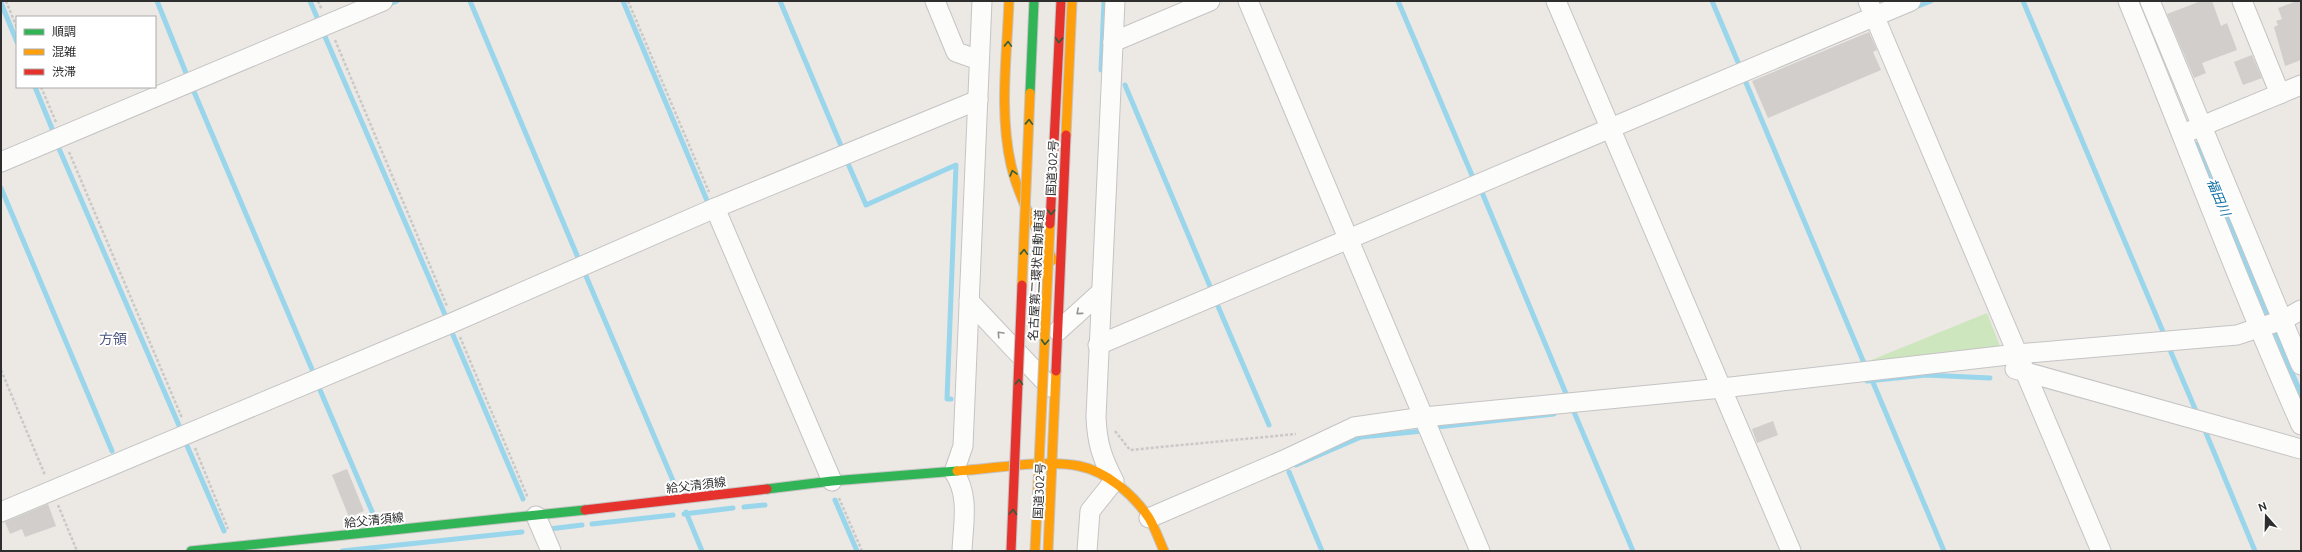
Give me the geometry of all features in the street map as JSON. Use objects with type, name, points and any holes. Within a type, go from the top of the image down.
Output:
[{"type":"main road","points":[[1009,1],[1006,93],[1011,165],[1022,198],[1059,272]]},
{"type":"main road","name":"名古屋第二環状自動車道","points":[[1011,551],[1034,1]]},
{"type":"main road","name":"名古屋第二環状自動車道","points":[[1035,551],[1061,1]]},
{"type":"main road","name":"国道302号","points":[[1048,551],[1058,331],[1059,272],[1073,1]]},
{"type":"main road","name":"給父清須線","points":[[191,551],[536,516],[832,481],[1052,464],[1080,466],[1114,481],[1133,498],[1149,518],[1164,551]]},
{"type":"street","points":[[1,162],[383,1]]},
{"type":"street","points":[[934,1],[956,52],[979,60]]},
{"type":"street","points":[[962,551],[964,498],[962,484],[954,472],[963,446],[982,1]]},
{"type":"street","points":[[1087,551],[1090,511],[1114,481],[1102,457],[1096,438],[1096,417],[1100,293],[1115,1]]},
{"type":"street","points":[[1113,42],[1210,1]]},
{"type":"street","points":[[1248,1],[1480,551]]},
{"type":"street","points":[[1556,1],[1791,551]]},
{"type":"street","points":[[1098,345],[1611,128],[1871,9],[1911,1]]},
{"type":"street","points":[[2128,1],[2192,131],[2271,324],[2301,425]]},
{"type":"street","points":[[2150,1],[2192,131],[2271,324],[2301,365]]},
{"type":"street","points":[[2242,1],[2280,94]]},
{"type":"street","points":[[1871,9],[2101,551]]},
{"type":"street","points":[[2192,131],[2301,85]]},
{"type":"street","points":[[1,512],[454,322],[715,208],[978,100]]},
{"type":"street","points":[[715,208],[832,481]]},
{"type":"street","points":[[1058,331],[1100,293]]},
{"type":"street","points":[[970,301],[1055,393]]},
{"type":"street","points":[[1149,518],[1284,460],[1354,427],[1424,417],[1722,388],[1959,362],[2021,362],[2237,335],[2271,324],[2301,310]]},
{"type":"street","points":[[2021,362],[2301,449]]},
{"type":"street","points":[[536,516],[551,551]]},
{"type":"path","points":[[6,1],[16,26]]},
{"type":"path","points":[[628,1],[715,208]]},
{"type":"path","points":[[328,24],[536,516]]},
{"type":"path","points":[[42,88],[236,546]]},
{"type":"path","points":[[1,370],[77,551]]},
{"type":"path","points":[[1096,417],[1108,419],[1130,450],[1301,434],[1324,440]]},
{"type":"path","points":[[832,481],[862,551]]},
{"type":"green space","points":[[1987,313],[2002,351],[1869,361]]},
{"type":"building","points":[[2201,1],[2212,1],[2221,26],[2227,23],[2237,50],[2202,63],[2206,73],[2194,78],[2167,14]]},
{"type":"building","points":[[2301,1],[2301,60],[2285,66],[2274,27],[2278,25],[2276,21],[2282,19],[2278,8]]},
{"type":"building","points":[[1869,32],[1877,50],[1873,52],[1881,70],[1768,118],[1752,81]]},
{"type":"building","points":[[2252,55],[2262,78],[2243,85],[2234,62]]},
{"type":"building","points":[[1773,421],[1778,435],[1757,443],[1752,429]]},
{"type":"building","points":[[347,469],[364,511],[349,517],[332,475]]},
{"type":"building","points":[[48,504],[56,526],[25,537],[22,529],[10,534],[5,522]]},
{"type":"waterway","points":[[157,1],[188,78]]},
{"type":"waterway","points":[[310,1],[319,22]]},
{"type":"waterway","points":[[387,5],[397,1]]},
{"type":"waterway","points":[[470,1],[579,260]]},
{"type":"waterway","points":[[623,1],[708,203]]},
{"type":"waterway","points":[[780,1],[842,148]]},
{"type":"waterway","points":[[1101,70],[1104,1]]},
{"type":"waterway","points":[[1398,1],[1474,180]]},
{"type":"waterway","points":[[1712,1],[1740,67]]},
{"type":"waterway","points":[[1913,8],[1931,1]]},
{"type":"waterway","points":[[2023,1],[2164,334]]},
{"type":"waterway","points":[[1,3],[16,40]]},
{"type":"waterway","points":[[321,33],[323,32],[446,317]]},
{"type":"waterway","points":[[1744,78],[1864,363]]},
{"type":"waterway","points":[[1125,85],[1212,291]]},
{"type":"waterway","points":[[192,87],[314,374]]},
{"type":"waterway","points":[[35,88],[53,131]]},
{"type":"waterway","points":[[57,144],[181,430]]},
{"type":"waterway","name":"福田川","points":[[2196,144],[2301,394]]},
{"type":"waterway","points":[[846,159],[866,205],[956,165],[947,399],[951,399]]},
{"type":"waterway","points":[[1,188],[112,451]]},
{"type":"waterway","points":[[1481,190],[1567,396]]},
{"type":"waterway","points":[[583,269],[674,483]]},
{"type":"waterway","points":[[1217,304],[1269,425]]},
{"type":"waterway","points":[[450,328],[523,499]]},
{"type":"waterway","points":[[2170,350],[2196,411]]},
{"type":"waterway","points":[[1867,381],[1926,375],[1990,378]]},
{"type":"waterway","points":[[1872,380],[1944,551]]},
{"type":"waterway","points":[[317,383],[374,516]]},
{"type":"waterway","points":[[1574,412],[1633,551]]},
{"type":"waterway","points":[[1437,427],[1554,414]]},
{"type":"waterway","points":[[1296,465],[1361,437],[1423,431],[1424,433]]},
{"type":"waterway","points":[[2206,433],[2255,551]]},
{"type":"waterway","points":[[185,441],[224,531]]},
{"type":"waterway","points":[[1289,472],[1322,551]]},
{"type":"waterway","points":[[835,500],[857,551]]},
{"type":"waterway","points":[[744,507],[765,505]]},
{"type":"waterway","points":[[684,514],[733,508]]},
{"type":"waterway","points":[[686,512],[702,551]]},
{"type":"waterway","points":[[592,524],[673,515]]},
{"type":"waterway","points":[[549,529],[582,525]]},
{"type":"waterway","points":[[342,551],[522,532]]},
{"type":"traffic: fast","points":[[1030,93],[1034,1]]},
{"type":"traffic: fast","points":[[767,489],[832,481],[957,471]]},
{"type":"traffic: fast","points":[[191,551],[585,510]]},
{"type":"traffic: slow","points":[[1009,1],[1005,83],[1005,125],[1007,145],[1014,178],[1029,214],[1053,260]]},
{"type":"traffic: slow","points":[[1066,135],[1072,1]]},
{"type":"traffic: slow","points":[[1022,285],[1030,93]]},
{"type":"traffic: slow","points":[[1035,551],[1050,224]]},
{"type":"traffic: slow","points":[[1048,551],[1056,371]]},
{"type":"traffic: slow","points":[[957,471],[1034,464],[1065,464],[1089,469],[1099,473],[1118,485],[1136,501],[1149,518],[1164,551]]},
{"type":"traffic: jam","points":[[1050,224],[1061,1]]},
{"type":"traffic: jam","points":[[1056,371],[1066,135]]},
{"type":"traffic: jam","points":[[1011,551],[1022,285]]},
{"type":"traffic: jam","points":[[585,510],[767,489]]},
{"type":"district","name":"方領","points":[[113,339]]}]
